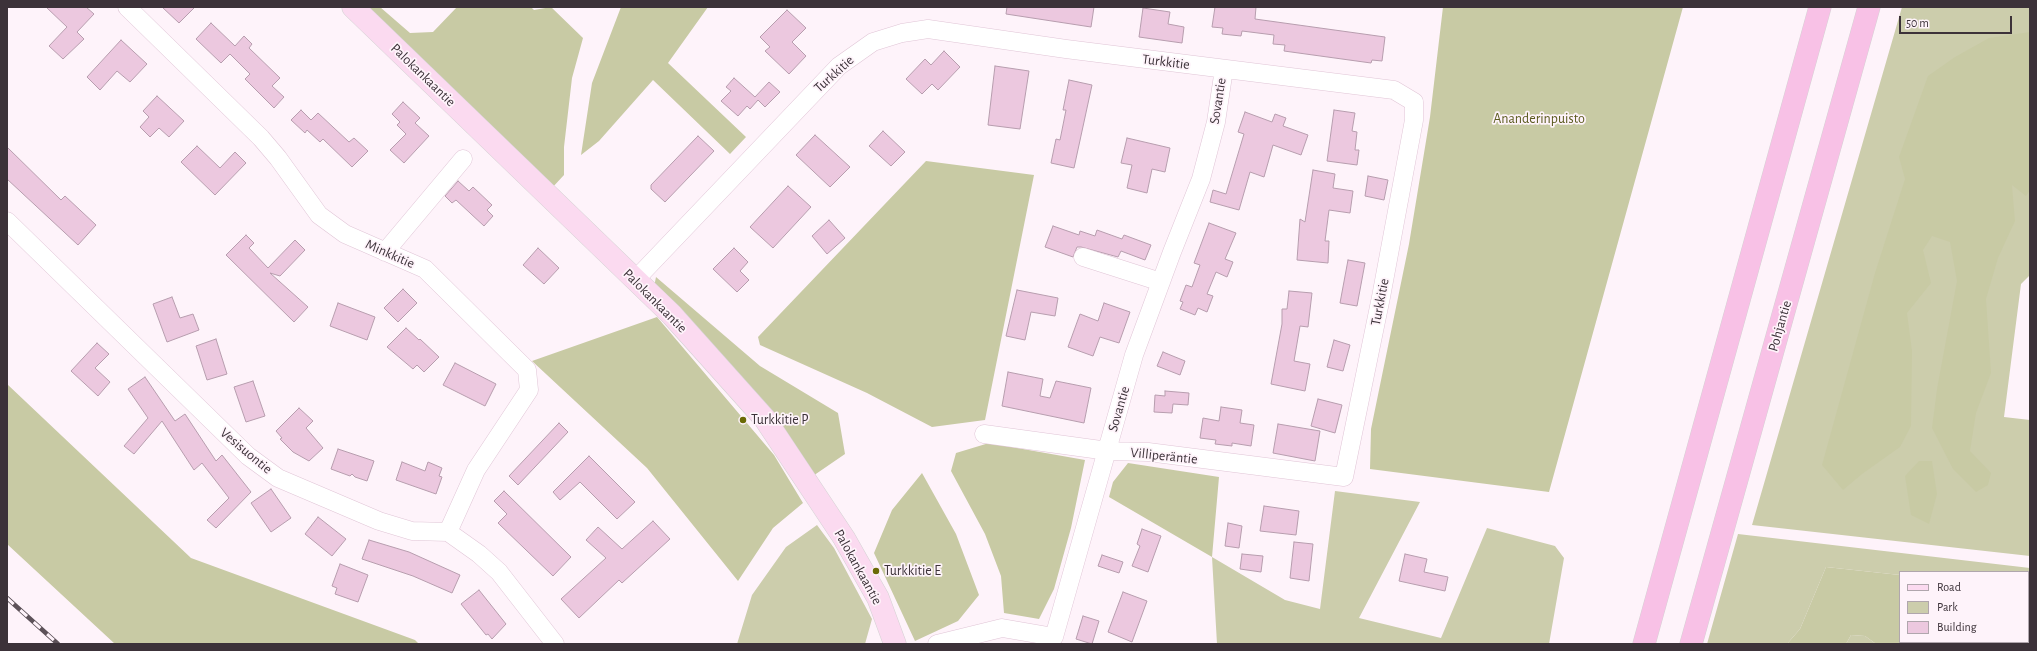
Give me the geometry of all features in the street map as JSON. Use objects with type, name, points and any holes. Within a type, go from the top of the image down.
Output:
[{"type":"highway","points":[[1644,644],[1820,7]]},
{"type":"highway","name":"Pohjantie","points":[[1691,644],[1869,7]]},
{"type":"main road","name":"Palokankaantie","points":[[353,7],[672,315],[765,419],[844,538],[878,598],[895,644]]},
{"type":"street","name":"Minkkitie","points":[[127,7],[261,138],[278,158],[319,215],[345,234],[425,269],[527,370],[529,390],[476,470],[448,532]]},
{"type":"street","name":"Turkkitie","points":[[635,280],[839,66],[873,42],[902,33],[928,29],[1224,69],[1394,90],[1414,102],[1414,120],[1344,477]]},
{"type":"street","name":"Sovantie","points":[[938,644],[1002,628],[1054,641],[1134,355],[1200,179],[1216,122],[1224,69]]},
{"type":"street","points":[[385,252],[463,159]]},
{"type":"street","name":"Vesisuontie","points":[[7,221],[244,452],[278,478],[367,516],[412,532],[448,532]]},
{"type":"street","points":[[1083,257],[1161,282]]},
{"type":"street","name":"Villiperäntie","points":[[984,434],[1108,451],[1148,452],[1344,477]]},
{"type":"street","points":[[448,532],[479,554],[499,572],[556,644]]},
{"type":"green space","points":[[360,7],[380,7],[410,33],[433,32],[457,7],[531,7],[534,10],[551,7],[583,38],[572,78],[564,147],[564,175],[551,189]]},
{"type":"green space","points":[[621,7],[708,7],[668,63],[746,137],[730,154],[653,80],[599,141],[581,155],[592,83]]},
{"type":"green space","name":"Ananderinpuisto","points":[[1443,7],[1683,7],[1549,492],[1370,469],[1371,429],[1409,244],[1430,117]]},
{"type":"green space","points":[[1902,7],[2030,7],[2030,275],[2021,284],[2004,417],[2030,420],[2030,556],[1752,525]]},
{"type":"green space","points":[[2030,32],[2030,190],[2026,196],[2012,185],[2015,221],[1998,258],[1986,299],[1991,373],[1976,413],[1970,451],[1991,473],[1988,485],[1976,492],[1953,469],[1932,428],[1937,389],[1957,281],[1950,242],[1932,236],[1923,250],[1931,283],[1907,313],[1912,351],[1911,426],[1900,447],[1862,474],[1843,490],[1822,465],[1875,273],[1905,179],[1899,157],[1928,76],[1955,57],[1989,38]]},
{"type":"green space","points":[[926,161],[1034,175],[985,420],[932,427],[867,393],[760,345],[758,337]]},
{"type":"green space","points":[[656,277],[760,366],[838,413],[845,454],[810,478],[654,287]]},
{"type":"green space","points":[[657,317],[774,455],[803,503],[773,528],[738,581],[647,468],[532,361]]},
{"type":"green space","points":[[7,384],[191,558],[415,640],[419,644],[115,644],[7,544]]},
{"type":"green space","points":[[989,443],[1085,460],[1071,528],[1054,589],[1039,619],[1004,613],[1001,576],[985,534],[951,471],[956,453]]},
{"type":"green space","points":[[1919,461],[1932,461],[1937,494],[1929,524],[1911,515],[1905,476]]},
{"type":"green space","points":[[1128,463],[1219,477],[1212,557],[1109,497],[1113,482]]},
{"type":"green space","points":[[922,473],[956,534],[979,595],[958,621],[915,641],[874,553],[892,510]]},
{"type":"green space","points":[[1335,491],[1420,502],[1359,618],[1441,638],[1487,528],[1555,546],[1564,558],[1549,644],[1217,644],[1212,557],[1285,600],[1320,609]]},
{"type":"green space","points":[[817,525],[834,548],[872,619],[865,644],[737,644],[752,595],[786,547]]},
{"type":"green space","points":[[1738,534],[2030,568],[2029,591],[2029,571],[1899,571],[1899,575],[1826,567],[1800,629],[1787,644],[1707,644]]},
{"type":"green space","points":[[1826,567],[1899,575],[1899,643],[2029,643],[2030,591],[2030,644],[1876,644],[1865,636],[1851,635],[1846,644],[1787,644],[1800,629]]},
{"type":"green space","points":[[1851,635],[1865,636],[1876,644],[1846,644]]},
{"type":"building","points":[[46,7],[86,7],[94,14],[77,32],[84,39],[63,59],[49,46],[67,27]]},
{"type":"building","points":[[162,7],[195,7],[179,23]]},
{"type":"building","points":[[1007,7],[1094,7],[1091,27],[1006,14]]},
{"type":"building","points":[[1215,7],[1256,7],[1255,19],[1385,37],[1382,61],[1372,60],[1371,63],[1284,51],[1285,45],[1273,44],[1274,35],[1242,31],[1241,36],[1222,34],[1223,28],[1212,27]]},
{"type":"building","points":[[1143,8],[1170,12],[1168,24],[1184,27],[1182,43],[1139,37]]},
{"type":"building","points":[[787,10],[806,28],[792,42],[806,56],[789,74],[765,51],[770,47],[760,37]]},
{"type":"building","points":[[211,23],[235,46],[244,36],[252,44],[249,48],[280,78],[272,86],[284,97],[274,108],[245,79],[250,74],[230,54],[221,63],[196,39]]},
{"type":"building","points":[[121,40],[147,64],[130,82],[117,71],[100,90],[87,77]]},
{"type":"building","points":[[944,51],[960,67],[938,90],[932,84],[922,94],[906,79],[925,59],[931,65]]},
{"type":"building","points":[[995,66],[1029,71],[1020,129],[988,125]]},
{"type":"building","points":[[734,78],[755,97],[769,82],[780,92],[765,107],[758,100],[750,109],[747,106],[738,116],[721,101],[731,91],[726,87]]},
{"type":"building","points":[[1069,80],[1092,85],[1074,168],[1051,163],[1056,139],[1060,140],[1066,110],[1063,110]]},
{"type":"building","points":[[157,96],[184,121],[169,137],[159,128],[150,137],[140,127],[149,117],[143,111]]},
{"type":"building","points":[[403,102],[420,118],[415,123],[429,136],[404,163],[390,150],[406,134],[397,125],[400,122],[392,114]]},
{"type":"building","points":[[301,110],[311,120],[318,113],[349,142],[354,138],[368,151],[352,167],[323,139],[320,142],[307,130],[305,133],[291,120]]},
{"type":"building","points":[[1334,110],[1355,113],[1352,131],[1357,132],[1355,150],[1359,150],[1357,165],[1327,161]]},
{"type":"building","points":[[1245,112],[1272,122],[1275,114],[1286,118],[1283,126],[1308,135],[1301,155],[1273,145],[1264,177],[1250,172],[1239,210],[1210,202],[1213,190],[1226,194],[1244,134],[1238,132]]},
{"type":"building","points":[[883,131],[905,152],[891,166],[869,146]]},
{"type":"building","points":[[815,135],[850,167],[830,187],[796,155]]},
{"type":"building","points":[[698,136],[714,151],[665,202],[651,189],[651,185]]},
{"type":"building","points":[[1127,138],[1170,148],[1165,172],[1152,169],[1147,193],[1127,188],[1132,165],[1121,163]]},
{"type":"building","points":[[197,146],[220,168],[235,152],[246,163],[215,195],[181,162]]},
{"type":"building","points":[[7,147],[61,200],[65,196],[96,225],[78,245],[7,179]]},
{"type":"building","points":[[1313,170],[1335,174],[1333,188],[1353,191],[1350,213],[1329,210],[1325,241],[1329,241],[1328,263],[1297,260],[1300,219],[1305,222]]},
{"type":"building","points":[[1368,176],[1388,180],[1384,200],[1365,196]]},
{"type":"building","points":[[458,181],[469,191],[473,187],[492,205],[487,210],[493,216],[484,226],[456,200],[452,203],[445,196]]},
{"type":"building","points":[[788,186],[811,207],[773,248],[750,227]]},
{"type":"building","points":[[829,220],[845,238],[827,254],[812,236]]},
{"type":"building","points":[[1209,223],[1236,233],[1225,259],[1233,262],[1227,277],[1216,272],[1207,294],[1213,296],[1207,312],[1198,308],[1195,315],[1180,309],[1183,302],[1180,301],[1186,285],[1192,287],[1200,265],[1194,263]]},
{"type":"building","points":[[1053,226],[1079,235],[1080,231],[1095,236],[1097,230],[1122,239],[1124,235],[1151,245],[1145,260],[1121,251],[1118,257],[1081,247],[1077,247],[1073,257],[1045,247]]},
{"type":"building","points":[[246,235],[254,243],[249,248],[268,268],[295,240],[305,250],[280,276],[270,273],[308,307],[294,322],[226,255]]},
{"type":"building","points":[[538,248],[559,268],[544,284],[523,265]]},
{"type":"building","points":[[734,248],[748,262],[740,271],[749,280],[737,292],[713,269]]},
{"type":"building","points":[[1348,260],[1365,263],[1357,306],[1340,303]]},
{"type":"building","points":[[403,289],[417,303],[398,322],[384,308]]},
{"type":"building","points":[[1017,290],[1058,298],[1055,316],[1031,312],[1025,340],[1006,336]]},
{"type":"building","points":[[1289,291],[1312,293],[1308,327],[1300,326],[1294,361],[1310,364],[1305,391],[1271,384],[1282,324],[1282,309],[1287,309]]},
{"type":"building","points":[[172,297],[180,318],[193,314],[199,330],[167,342],[153,304]]},
{"type":"building","points":[[338,303],[375,317],[367,340],[330,326]]},
{"type":"building","points":[[1104,303],[1130,312],[1119,343],[1100,337],[1093,356],[1068,347],[1080,314],[1098,321]]},
{"type":"building","points":[[406,328],[439,357],[424,372],[417,365],[413,369],[387,347]]},
{"type":"building","points":[[216,339],[227,374],[207,380],[196,346]]},
{"type":"building","points":[[1334,340],[1350,345],[1343,371],[1327,367]]},
{"type":"building","points":[[97,343],[109,354],[95,368],[110,382],[98,396],[71,371]]},
{"type":"building","points":[[1163,352],[1185,361],[1180,375],[1157,366]]},
{"type":"building","points":[[455,363],[496,384],[485,406],[443,385]]},
{"type":"building","points":[[1008,372],[1043,379],[1040,396],[1050,398],[1056,381],[1091,388],[1084,423],[1002,406]]},
{"type":"building","points":[[145,377],[175,421],[185,414],[216,461],[222,455],[251,492],[216,528],[207,520],[229,498],[202,463],[194,470],[162,421],[134,454],[124,446],[148,418],[128,389]]},
{"type":"building","points":[[253,381],[265,416],[246,422],[234,387]]},
{"type":"building","points":[[1165,391],[1189,393],[1188,405],[1173,404],[1172,413],[1154,412],[1155,395],[1165,396]]},
{"type":"building","points":[[1318,399],[1342,405],[1335,433],[1311,426]]},
{"type":"building","points":[[1221,407],[1242,410],[1240,423],[1254,425],[1251,446],[1232,443],[1232,446],[1215,444],[1216,440],[1200,438],[1203,418],[1219,421]]},
{"type":"building","points":[[299,408],[313,421],[306,428],[323,448],[309,461],[293,452],[280,439],[282,438],[276,431]]},
{"type":"building","points":[[559,423],[568,432],[518,485],[509,476]]},
{"type":"building","points":[[1278,424],[1320,431],[1315,461],[1273,453]]},
{"type":"building","points":[[338,449],[374,461],[367,481],[355,477],[352,474],[350,476],[331,469]]},
{"type":"building","points":[[589,456],[635,502],[617,519],[580,482],[560,500],[553,492]]},
{"type":"building","points":[[402,462],[425,471],[428,462],[442,468],[439,476],[442,477],[436,494],[396,480]]},
{"type":"building","points":[[271,489],[291,518],[271,532],[251,503]]},
{"type":"building","points":[[504,491],[571,557],[553,576],[498,523],[507,514],[494,501]]},
{"type":"building","points":[[1264,506],[1299,511],[1296,535],[1260,531]]},
{"type":"building","points":[[318,517],[346,539],[332,556],[305,534]]},
{"type":"building","points":[[653,521],[670,539],[622,583],[619,580],[579,618],[561,599],[606,558],[586,540],[598,527],[622,549]]},
{"type":"building","points":[[1228,523],[1242,526],[1239,548],[1225,546]]},
{"type":"building","points":[[1142,529],[1161,536],[1148,572],[1132,566],[1140,546],[1137,544]]},
{"type":"building","points":[[369,540],[409,552],[460,575],[452,593],[413,576],[362,559]]},
{"type":"building","points":[[1294,542],[1313,544],[1309,581],[1290,578]]},
{"type":"building","points":[[1242,554],[1263,556],[1261,572],[1240,569]]},
{"type":"building","points":[[1405,554],[1427,559],[1424,572],[1448,577],[1445,591],[1399,581]]},
{"type":"building","points":[[1102,555],[1123,562],[1119,573],[1098,566]]},
{"type":"building","points":[[340,564],[368,575],[358,602],[335,594],[337,588],[332,586]]},
{"type":"building","points":[[479,590],[506,624],[492,639],[488,634],[486,635],[461,604]]},
{"type":"building","points":[[1123,592],[1147,601],[1132,642],[1108,632]]},
{"type":"building","points":[[1083,616],[1099,621],[1092,644],[1076,639]]},
{"type":"railway","points":[[7,598],[58,644]]},
{"type":"place","name":"Turkkitie P","points":[[743,420]]},
{"type":"place","name":"Turkkitie E","points":[[876,571]]}]
